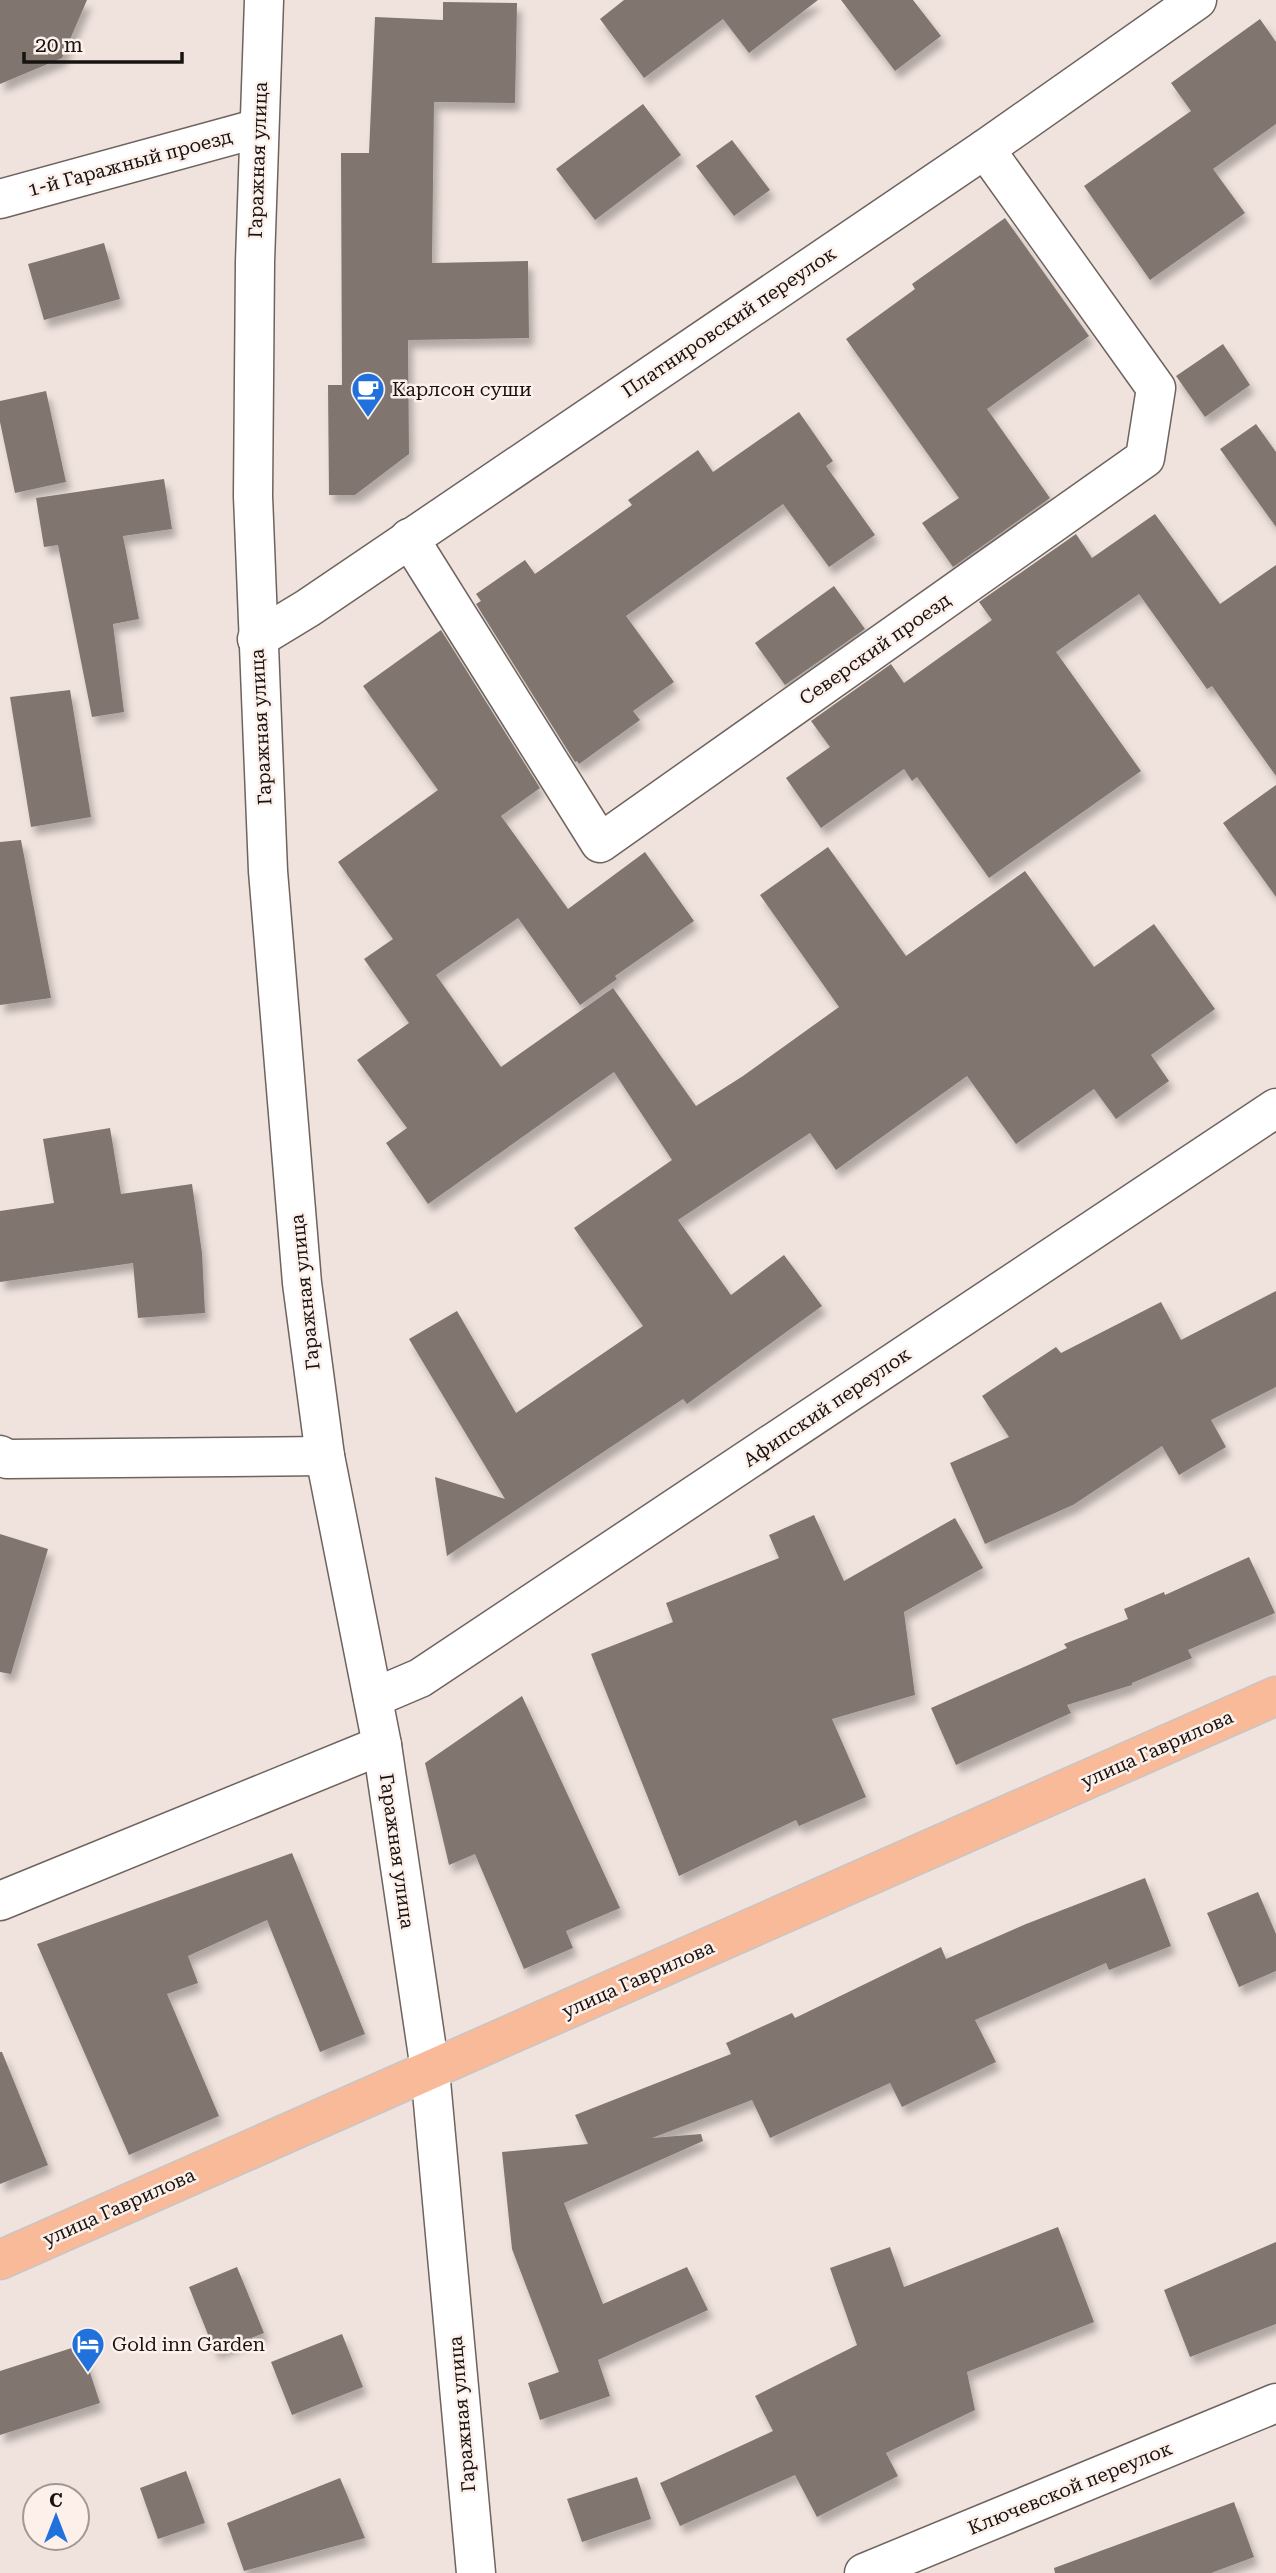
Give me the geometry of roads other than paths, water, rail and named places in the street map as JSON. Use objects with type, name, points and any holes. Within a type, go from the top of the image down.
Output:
[{"type":"main road","name":"улица Гаврилова","points":[[0,2260],[1276,1696]]},
{"type":"street","name":"Гаражная улица","points":[[264,0],[255,262],[253,496],[268,871],[302,1283],[324,1457],[382,1745],[430,2070],[476,2573]]},
{"type":"street","name":"Платнировский переулок","points":[[257,639],[308,608],[985,149],[1197,0]]},
{"type":"street","name":"1-й Гаражный проезд","points":[[0,199],[259,128]]},
{"type":"street","name":"Северский проезд","points":[[409,538],[600,843],[1145,458],[1157,388],[985,149]]},
{"type":"street","name":"Афипский переулок","points":[[373,1698],[420,1678],[1276,1108]]},
{"type":"street","points":[[0,1455],[7,1459],[324,1457]]},
{"type":"street","points":[[0,1901],[382,1745]]},
{"type":"street","name":"Ключевской переулок","points":[[864,2573],[1276,2403]]},
{"type":"place","name":"Карлсон суши","points":[[368,419]]},
{"type":"place","name":"Gold inn Garden","points":[[88,2374]]}]
